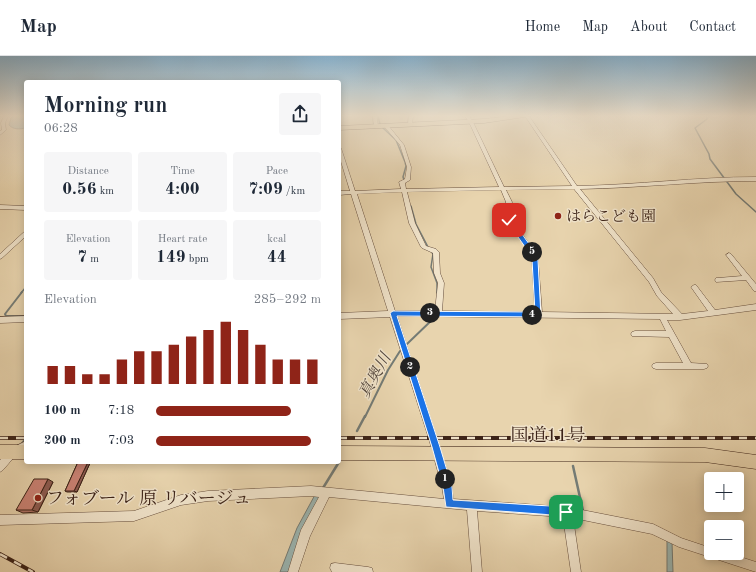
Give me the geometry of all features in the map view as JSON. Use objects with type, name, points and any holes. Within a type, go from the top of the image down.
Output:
[{"type":"highway","name":"国道11号","points":[[341,453],[697,455],[729,457],[756,462]]},
{"type":"street","points":[[398,140],[409,163],[407,180],[402,182],[412,223],[424,247],[436,252],[437,273],[441,291],[438,314]]},
{"type":"street","points":[[480,140],[509,202],[507,215],[509,220],[532,253],[535,260],[539,315]]},
{"type":"street","points":[[543,140],[577,188],[651,280],[660,294],[680,316]]},
{"type":"street","points":[[341,154],[433,438],[447,487],[449,504]]},
{"type":"street","points":[[341,193],[623,187],[724,179],[756,179]]},
{"type":"street","points":[[0,207],[24,208]]},
{"type":"street","points":[[0,257],[24,235]]},
{"type":"street","points":[[729,255],[756,289]]},
{"type":"street","points":[[718,280],[747,278]]},
{"type":"street","points":[[694,287],[713,312]]},
{"type":"street","points":[[341,316],[393,313],[662,317],[756,307]]},
{"type":"street","points":[[662,317],[689,366]]},
{"type":"street","points":[[0,320],[24,320]]},
{"type":"street","points":[[635,334],[671,334]]},
{"type":"street","points":[[656,366],[704,366]]},
{"type":"street","points":[[0,466],[13,452],[24,446]]},
{"type":"street","points":[[0,520],[134,516],[181,500],[208,496],[311,491],[449,504],[566,512],[653,529],[679,542],[704,551]]},
{"type":"street","points":[[293,572],[305,534],[327,492]]},
{"type":"street","points":[[472,505],[477,572]]},
{"type":"street","points":[[566,512],[576,572]]},
{"type":"street","points":[[734,560],[756,567]]},
{"type":"street","points":[[335,568],[368,572]]},
{"type":"water","points":[[316,493],[323,494],[288,572],[280,572],[297,528]]},
{"type":"water","points":[[667,539],[672,542],[673,572],[667,572]]},
{"type":"building","points":[[77,464],[87,464],[74,491],[65,491]]},
{"type":"building","points":[[34,479],[48,479],[32,510],[16,510]]},
{"type":"waterway","name":"真奥川","points":[[396,140],[406,166],[403,177],[404,180]]},
{"type":"waterway","points":[[702,140],[710,159],[736,194],[756,212]]},
{"type":"waterway","name":"真奥川","points":[[411,206],[416,224],[428,247]]},
{"type":"waterway","name":"真奥川","points":[[431,251],[433,254],[431,267],[437,283],[437,293]]},
{"type":"waterway","points":[[21,293],[24,289]]},
{"type":"waterway","points":[[22,292],[5,314],[6,316],[24,316]]},
{"type":"waterway","name":"真奥川","points":[[407,344],[435,317]]},
{"type":"waterway","name":"真奥川","points":[[365,417],[388,370],[400,351]]},
{"type":"waterway","name":"真奥川","points":[[357,431],[365,416]]},
{"type":"waterway","name":"真奥川","points":[[323,488],[338,464]]},
{"type":"waterway","points":[[573,466],[583,511]]},
{"type":"railway","points":[[0,438],[24,438]]},
{"type":"railway","points":[[341,438],[756,438]]},
{"type":"railway","points":[[0,554],[33,572]]},
{"type":"place","name":"はらこども園","points":[[558,216]]},
{"type":"place","name":"フォブール 原 リバージュ","points":[[38,498]]},
{"type":"route","points":[[509,220],[532,253],[535,260],[535,277],[539,315],[393,313],[436,447],[447,487],[449,504],[566,512]]}]
